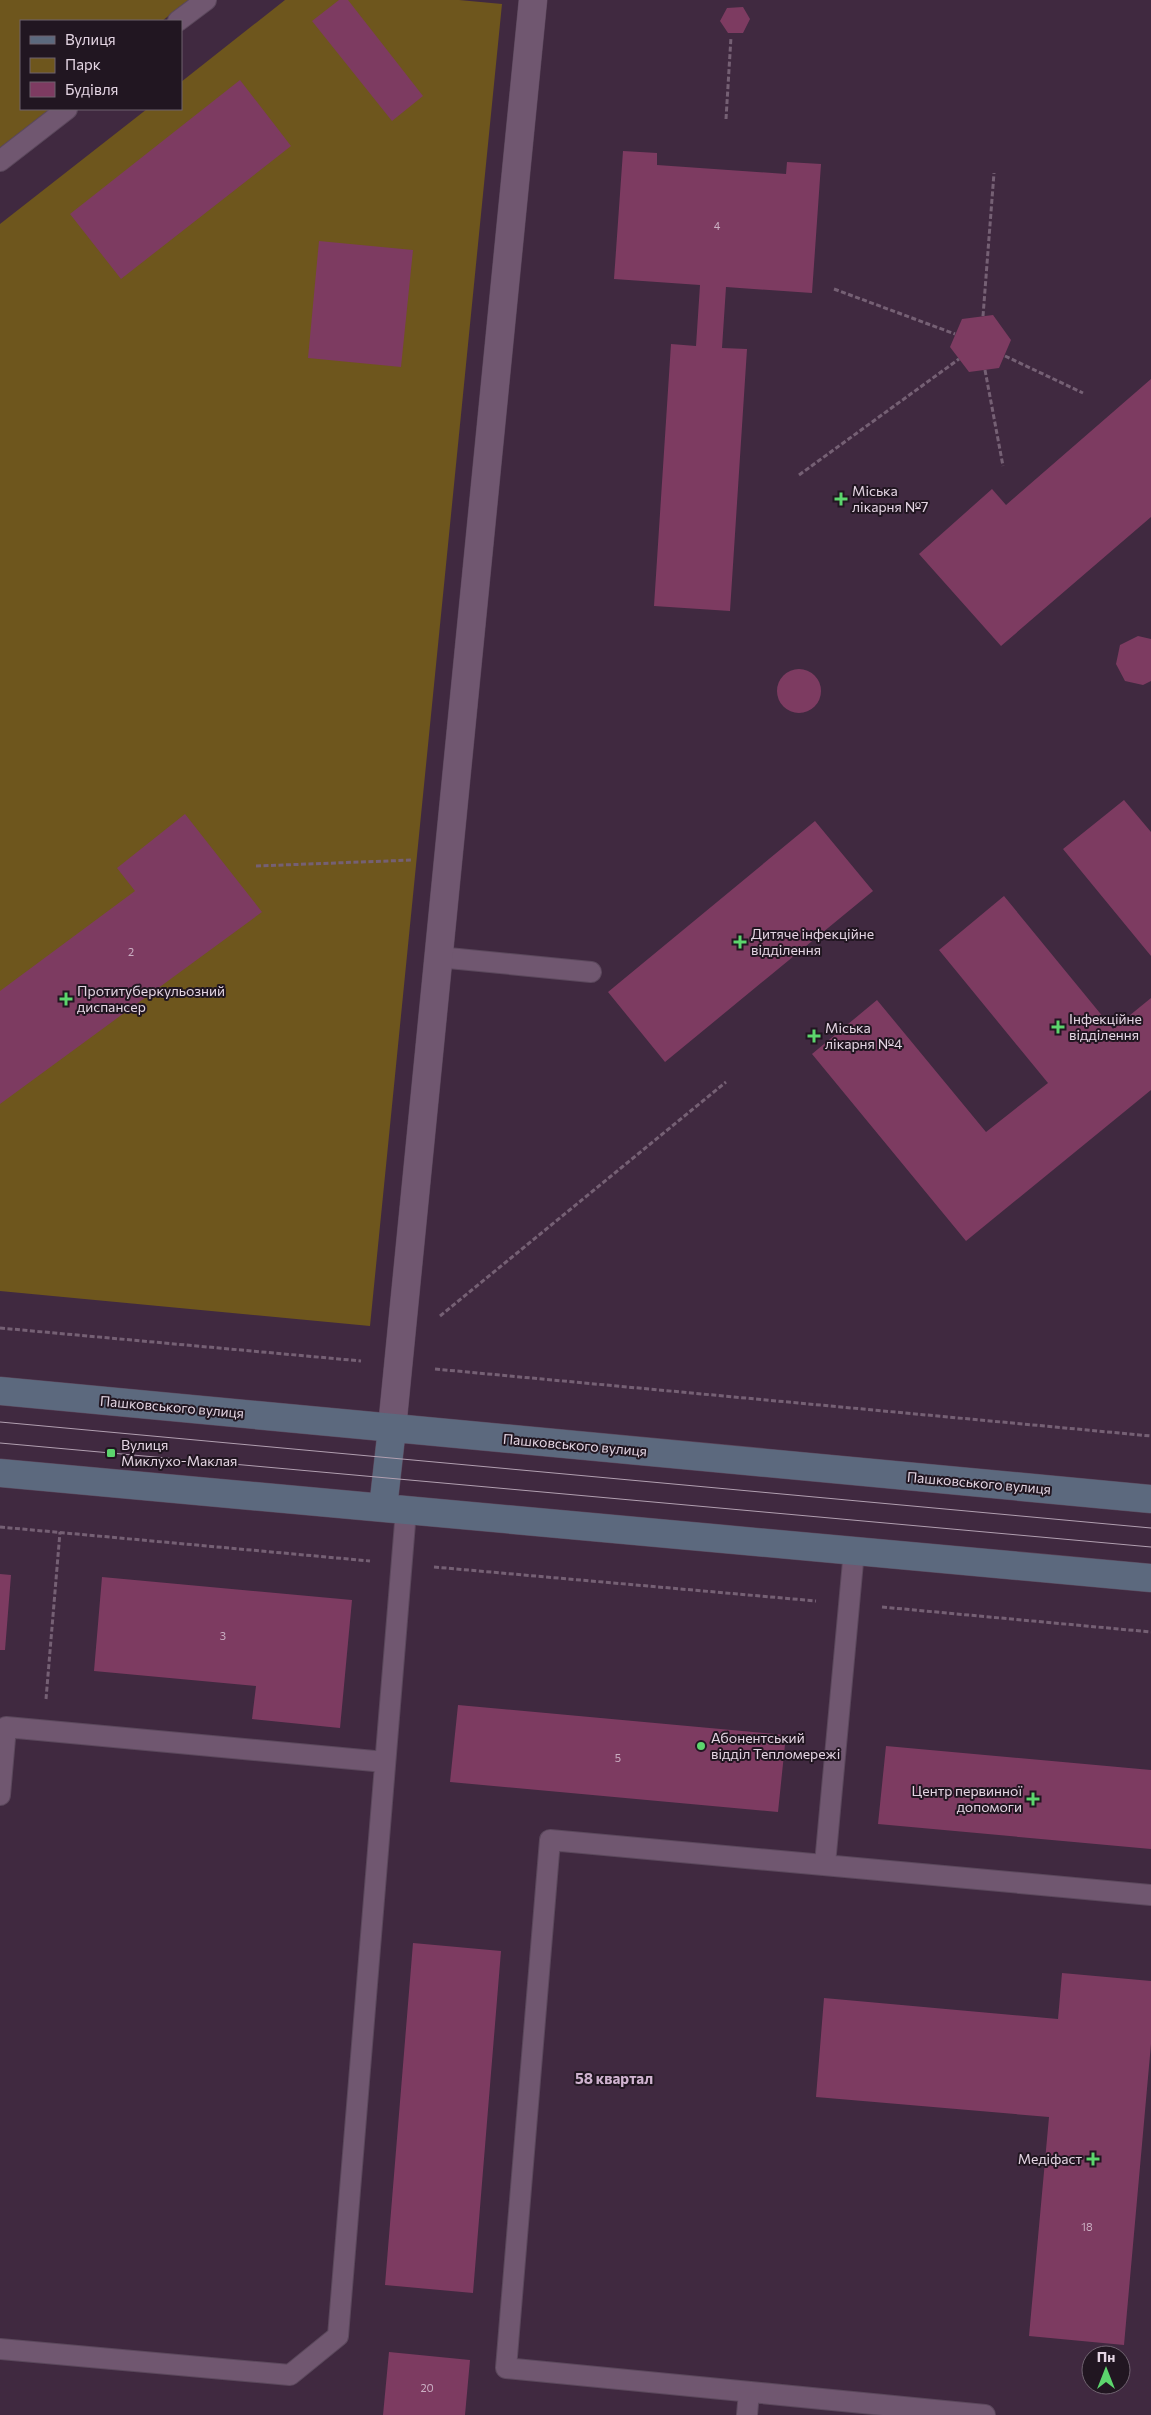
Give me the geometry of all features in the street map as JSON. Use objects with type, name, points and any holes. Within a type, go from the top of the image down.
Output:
[{"type":"street","points":[[395,1509],[392,1428],[533,0]]},
{"type":"street","name":"Пашковського вулиця","points":[[0,1391],[1151,1499]]},
{"type":"street","points":[[0,1473],[1151,1578]]},
{"type":"lane","points":[[179,20],[206,0]]},
{"type":"lane","points":[[0,161],[66,110]]},
{"type":"lane","points":[[438,956],[590,972]]},
{"type":"lane","points":[[0,2349],[290,2376],[338,2336],[402,1564],[395,1509]]},
{"type":"lane","points":[[825,1864],[854,1551]]},
{"type":"lane","points":[[0,1795],[6,1727],[385,1762]]},
{"type":"lane","points":[[985,2415],[506,2368],[550,1840],[1151,1895]]},
{"type":"lane","points":[[747,2415],[749,2392]]},
{"type":"path","points":[[726,119],[731,37]]},
{"type":"path","points":[[983,316],[994,173]]},
{"type":"path","points":[[834,289],[955,334]]},
{"type":"path","points":[[1005,356],[1082,394]]},
{"type":"path","points":[[798,475],[959,359]]},
{"type":"path","points":[[986,370],[1003,466]]},
{"type":"path","points":[[256,866],[448,859]]},
{"type":"path","points":[[437,1318],[726,1082]]},
{"type":"path","points":[[0,1328],[1151,1436]]},
{"type":"path","points":[[0,1527],[1151,1632]]},
{"type":"path","points":[[44,1730],[60,1532]]},
{"type":"green space","points":[[0,0],[189,0],[163,20],[20,20],[20,110],[50,110],[0,149]]},
{"type":"green space","points":[[285,0],[459,0],[502,4],[370,1326],[0,1291],[0,224],[146,110],[182,110],[182,81]]},
{"type":"building","points":[[339,0],[348,0],[423,96],[392,121],[312,21]]},
{"type":"building","points":[[743,7],[750,19],[743,33],[728,33],[720,21],[727,8]]},
{"type":"building","points":[[240,80],[291,146],[121,279],[70,214]]},
{"type":"building","points":[[623,151],[657,153],[657,165],[786,174],[787,162],[821,164],[812,293],[726,287],[722,348],[747,349],[730,611],[654,606],[671,344],[696,346],[700,285],[614,279]]},
{"type":"building","points":[[319,241],[413,250],[401,367],[308,358]]},
{"type":"building","points":[[993,315],[1011,340],[999,368],[969,372],[950,347],[962,319]]},
{"type":"building","points":[[1151,379],[1151,517],[1001,646],[919,554],[992,489],[1006,505]]},
{"type":"building","points":[[1138,636],[1151,639],[1151,681],[1143,685],[1125,681],[1116,664],[1120,645]]},
{"type":"building","points":[[795,669],[803,669],[815,675],[821,691],[815,707],[803,713],[795,713],[783,707],[777,695],[777,687],[783,675]]},
{"type":"building","points":[[1124,800],[1151,832],[1151,956],[1063,849]]},
{"type":"building","points":[[185,814],[262,912],[0,1104],[0,991],[135,891],[117,868]]},
{"type":"building","points":[[815,821],[873,891],[665,1062],[608,992]]},
{"type":"building","points":[[1004,896],[1113,1029],[1151,998],[1151,1090],[966,1241],[812,1054],[877,1000],[986,1132],[1048,1083],[939,950]]},
{"type":"building","points":[[0,1574],[11,1575],[5,1650],[0,1650]]},
{"type":"building","points":[[102,1577],[352,1600],[340,1728],[252,1719],[256,1686],[94,1671]]},
{"type":"building","points":[[458,1705],[786,1735],[778,1812],[450,1782]]},
{"type":"building","points":[[886,1746],[1151,1770],[1151,1849],[878,1824]]},
{"type":"building","points":[[413,1943],[501,1951],[473,2293],[385,2285]]},
{"type":"building","points":[[1062,1973],[1151,1981],[1151,2044],[1124,2345],[1029,2336],[1049,2117],[816,2097],[824,1998],[1058,2019]]},
{"type":"building","points":[[389,2352],[470,2360],[465,2415],[383,2415]]},
{"type":"tram line","points":[[0,1422],[1151,1528]]},
{"type":"tram line","points":[[0,1443],[1151,1547]]},
{"type":"place","name":"Міська лікарня №7","points":[[841,499]]},
{"type":"place","name":"Дитяче інфекційне відділення","points":[[740,942]]},
{"type":"place","name":"Протитуберкульозний диспансер","points":[[66,999]]},
{"type":"place","name":"Інфекційне відділення","points":[[1058,1027]]},
{"type":"place","name":"Міська лікарня №4","points":[[814,1036]]},
{"type":"place","name":"Вулиця Миклухо-Маклая","points":[[111,1453]]},
{"type":"place","name":"Абонентський відділ Тепломережі","points":[[701,1746]]},
{"type":"place","name":"Центр первинної допомоги","points":[[1033,1799]]},
{"type":"place","name":"Медіфаст","points":[[1093,2159]]},
{"type":"district","name":"58 квартал","points":[[614,2079]]}]
